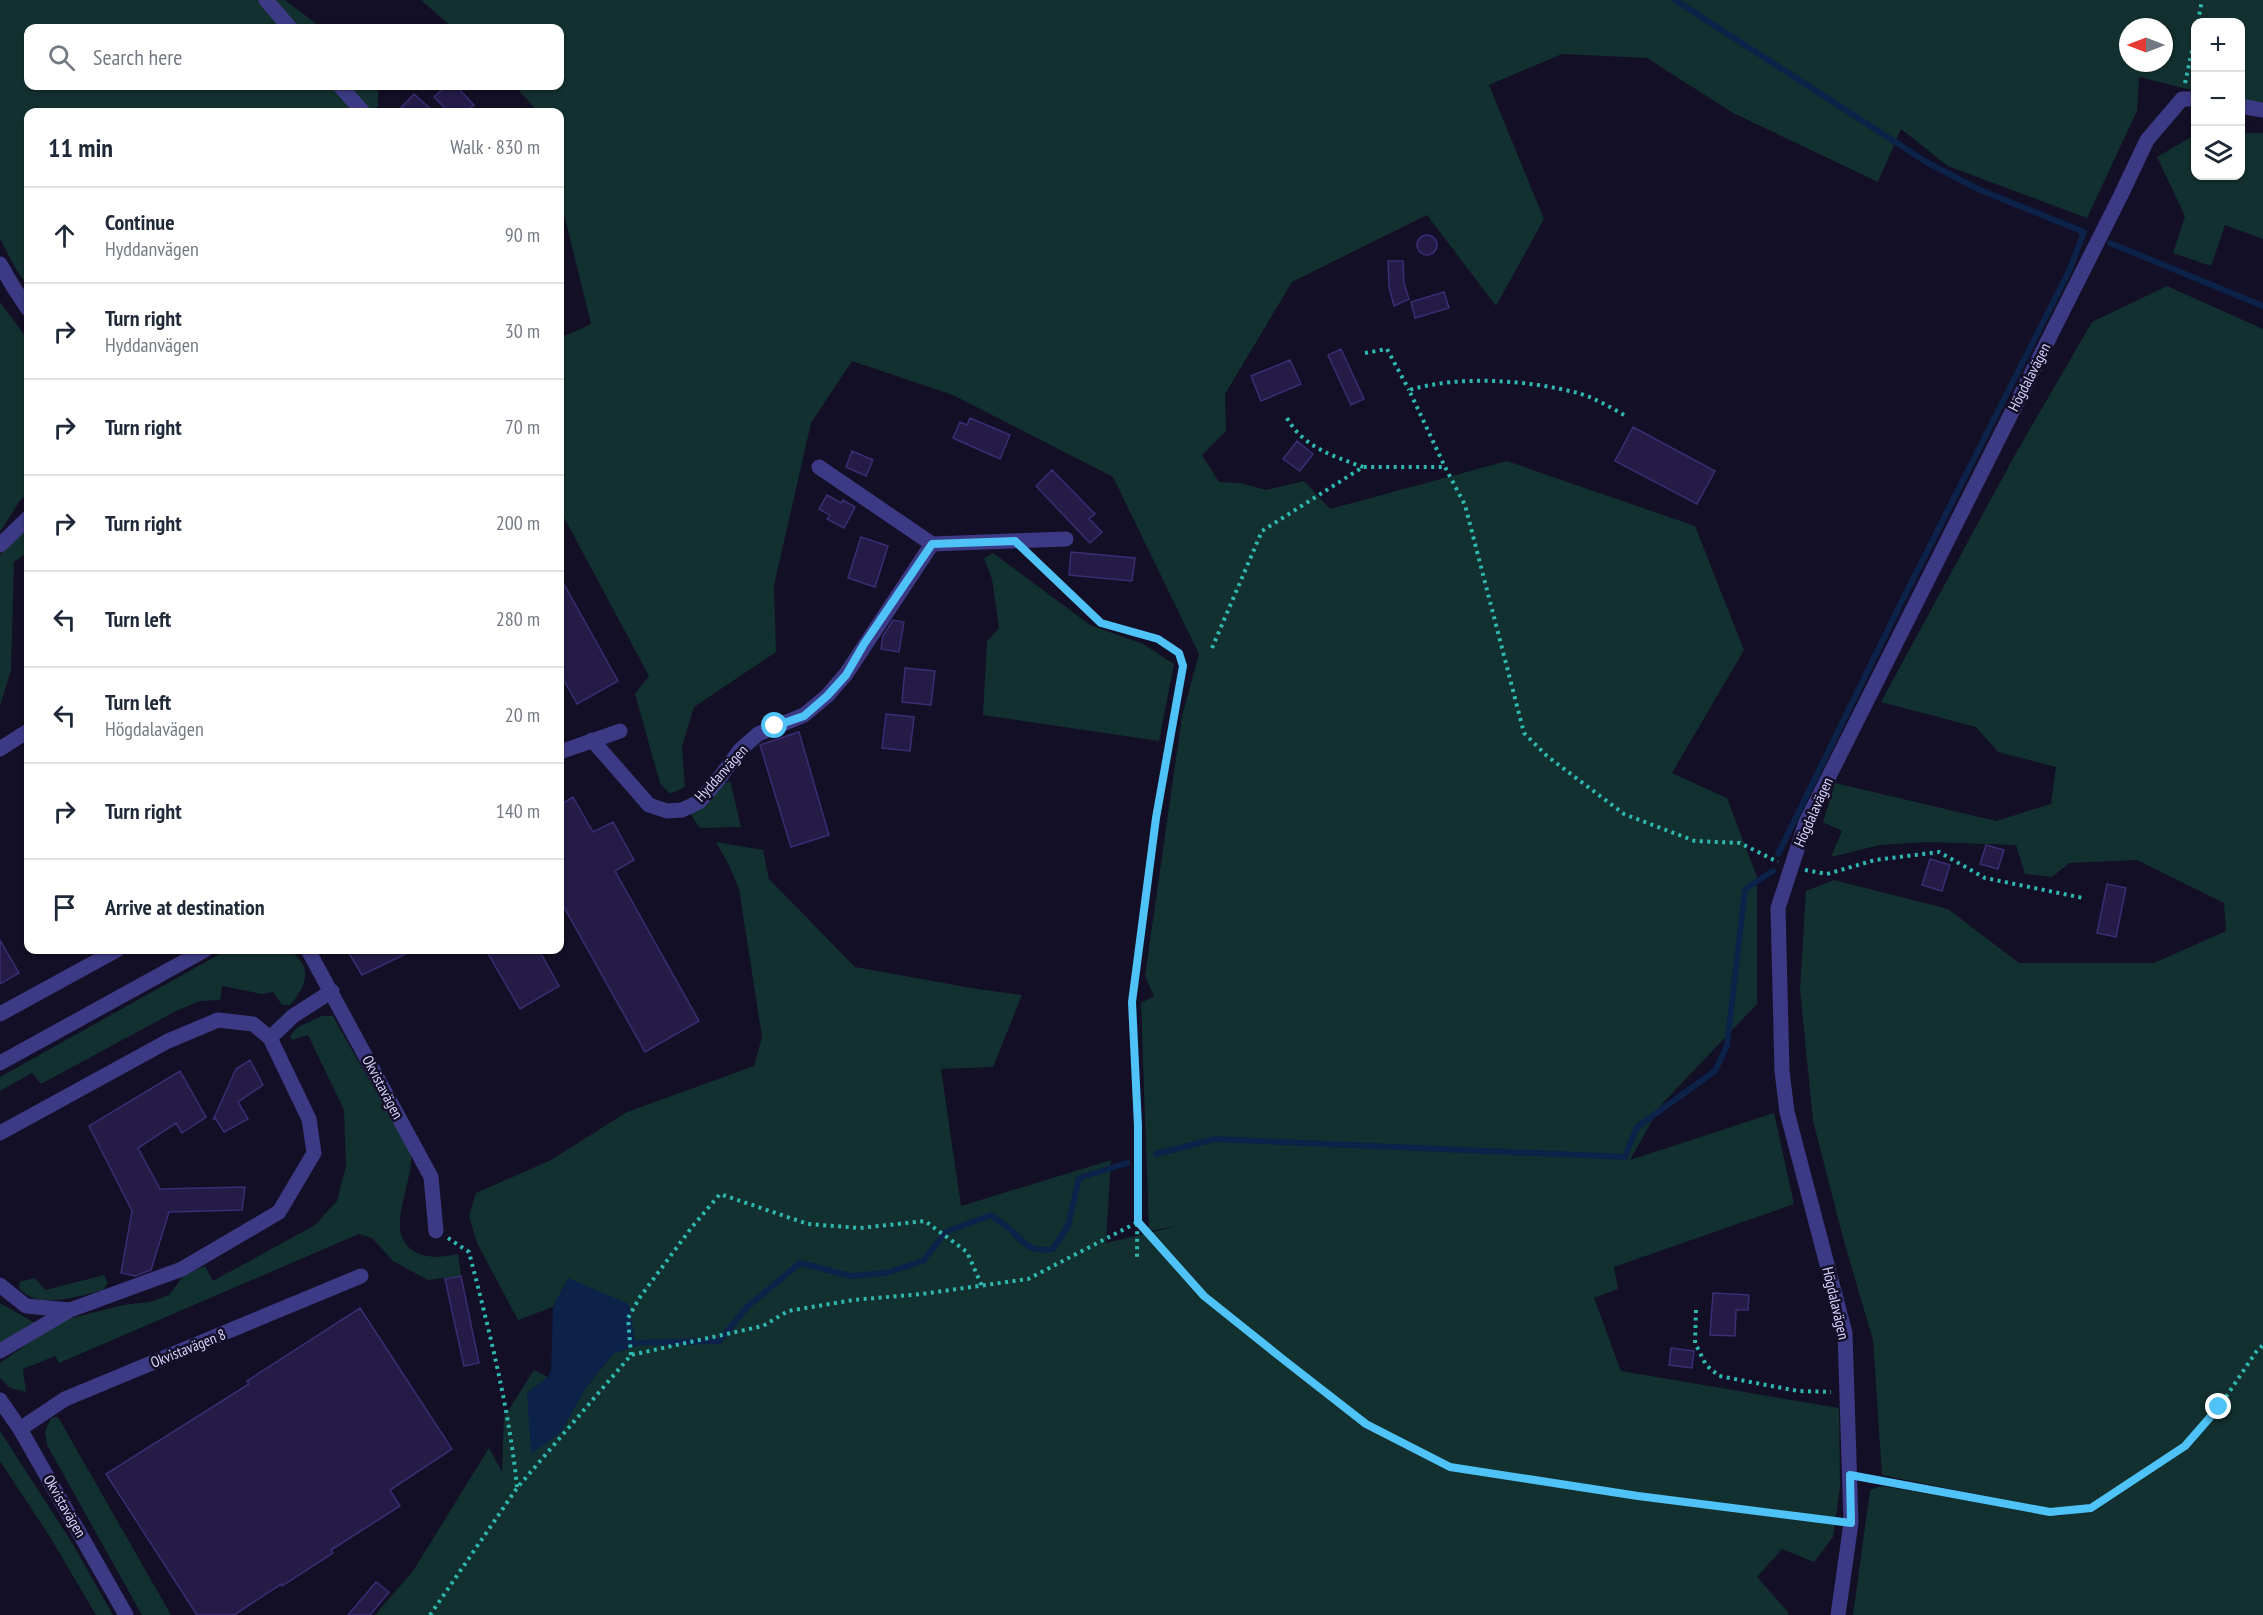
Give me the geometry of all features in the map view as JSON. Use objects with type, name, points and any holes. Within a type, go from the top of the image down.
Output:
[{"type":"street","points":[[266,0],[287,24]]},
{"type":"street","points":[[344,90],[359,108]]},
{"type":"street","name":"Högdalavägen","points":[[1838,1615],[1851,1523],[1845,1333],[1787,1113],[1783,1082],[1778,908],[1806,822],[2147,140],[2189,99]]},
{"type":"street","points":[[2245,106],[2263,110]]},
{"type":"street","points":[[0,264],[24,303]]},
{"type":"street","points":[[819,467],[932,544],[1066,539]]},
{"type":"street","points":[[0,545],[24,522]]},
{"type":"street","name":"Hyddanvägen","points":[[592,740],[649,805],[667,812],[682,810],[699,802],[740,750],[758,734],[804,716],[846,675],[864,644],[932,544]]},
{"type":"street","points":[[564,750],[620,731]]},
{"type":"street","points":[[0,749],[24,734]]},
{"type":"street","points":[[0,1014],[110,954]]},
{"type":"street","points":[[0,1063],[198,954]]},
{"type":"street","name":"Okvistavägen","points":[[310,954],[431,1177],[436,1230]]},
{"type":"street","points":[[270,1038],[293,1016],[332,992]]},
{"type":"street","points":[[0,1133],[168,1041],[218,1020],[253,1024],[270,1038],[309,1119],[314,1153],[279,1212],[182,1269],[70,1310],[0,1351]]},
{"type":"street","name":"Okvistavägen 8","points":[[20,1429],[64,1399],[361,1276]]},
{"type":"street","points":[[0,1285],[26,1306],[70,1310]]},
{"type":"street","name":"Okvistavägen","points":[[0,1400],[20,1429],[126,1615]]},
{"type":"path","points":[[2199,18],[2202,0]]},
{"type":"path","points":[[2189,99],[2192,72]]},
{"type":"path","points":[[1365,353],[1387,349],[1465,505],[1524,733],[1547,756],[1624,814],[1695,841],[1740,843],[1827,874],[1875,860],[1939,852],[1985,878],[2084,898]]},
{"type":"path","points":[[1409,390],[1434,382],[1515,382],[1580,393],[1624,415]]},
{"type":"path","points":[[1287,418],[1294,430],[1312,446],[1364,467],[1445,467]]},
{"type":"path","points":[[1212,648],[1262,531],[1364,467]]},
{"type":"path","points":[[1015,541],[1101,623],[1158,639],[1179,653],[1183,666],[1156,818],[1132,1002],[1138,1126],[1137,1259]]},
{"type":"path","points":[[631,1355],[628,1318],[640,1297],[686,1235],[720,1194],[808,1224],[860,1228],[925,1221],[967,1252],[982,1286]]},
{"type":"path","points":[[430,1615],[518,1488],[631,1355],[763,1326],[788,1311],[853,1300],[922,1294],[1028,1279],[1138,1222]]},
{"type":"path","points":[[1138,1222],[1204,1296],[1284,1360],[1366,1424],[1450,1467],[1638,1496],[1851,1523]]},
{"type":"path","points":[[436,1230],[469,1252],[491,1337],[512,1437],[518,1488]]},
{"type":"path","points":[[1696,1310],[1695,1343],[1706,1365],[1719,1376],[1798,1391],[1847,1395]]},
{"type":"path","points":[[1850,1475],[2050,1512],[2091,1508],[2185,1446],[2219,1407],[2263,1345]]},
{"type":"green space","points":[[0,0],[285,0],[317,24],[24,24],[24,90],[378,90],[378,107],[375,108],[24,108],[24,280],[0,239]]},
{"type":"green space","points":[[421,0],[2263,0],[2263,107],[2245,102],[2245,18],[2191,18],[2191,90],[2139,77],[2137,111],[2087,218],[1948,166],[1901,129],[1878,182],[1733,113],[1647,58],[1562,54],[1489,85],[1544,219],[1496,306],[1427,215],[1292,282],[1225,394],[1226,431],[1202,455],[1219,482],[1240,483],[1266,490],[1304,481],[1330,509],[1507,461],[1695,526],[1744,650],[1672,773],[1727,798],[1757,877],[1757,1004],[1661,1105],[1630,1160],[1774,1113],[1794,1204],[1614,1267],[1618,1289],[1594,1298],[1621,1371],[1839,1408],[1840,1488],[1833,1537],[1814,1562],[1782,1549],[1757,1577],[1789,1613],[1788,1615],[375,1615],[413,1571],[489,1448],[502,1472],[504,1417],[534,1370],[548,1377],[527,1393],[561,1432],[585,1389],[613,1354],[568,1278],[553,1307],[518,1320],[477,1243],[469,1216],[476,1193],[551,1160],[627,1112],[754,1066],[762,1037],[739,889],[716,842],[763,850],[769,879],[855,967],[1022,995],[993,1067],[941,1069],[961,1206],[1111,1160],[1106,1243],[1178,1226],[1149,1231],[1141,1003],[1154,996],[1145,976],[1182,716],[1199,654],[1113,477],[953,395],[852,361],[811,423],[774,585],[776,652],[694,707],[682,747],[685,787],[670,794],[660,783],[635,694],[649,676],[564,517],[564,336],[591,324],[564,214],[564,108],[534,108],[519,90],[564,90],[564,24],[448,24]]},
{"type":"green space","points":[[2245,133],[2263,133],[2263,239],[2225,225],[2211,266],[2173,253],[2185,216],[2157,157],[2191,137],[2191,180],[2245,180]]},
{"type":"green space","points":[[2167,286],[2263,329],[2263,1615],[1853,1615],[1870,1490],[1882,1486],[2058,1516],[2072,1514],[1882,1475],[1873,1340],[1845,1245],[1813,1121],[1800,989],[1806,891],[1834,880],[1948,909],[2019,963],[2154,963],[2226,931],[2224,903],[2137,860],[2069,863],[2052,877],[2025,874],[2016,845],[1927,842],[1880,845],[1831,857],[1842,831],[1823,822],[1835,783],[1996,821],[2051,804],[2056,767],[1998,752],[1976,727],[1881,702],[2016,453],[2092,322]]},
{"type":"green space","points":[[0,302],[24,335],[24,497],[0,532]]},
{"type":"green space","points":[[24,529],[24,555],[14,562],[11,670],[0,706],[0,555]]},
{"type":"green space","points":[[993,553],[1090,625],[1143,644],[1174,664],[1159,741],[983,715],[987,641],[999,628],[992,579],[984,558]]},
{"type":"green space","points":[[730,780],[741,827],[700,828],[689,812]]},
{"type":"green space","points":[[220,954],[294,954],[301,961],[305,970],[300,992],[290,1005],[282,1005],[273,992],[262,994],[222,986],[220,1000],[200,1001],[176,1011],[41,1084],[32,1073],[0,1091],[0,1077]]},
{"type":"green space","points":[[322,1016],[333,1016],[410,1147],[410,1172],[400,1219],[402,1237],[412,1250],[426,1256],[442,1257],[458,1254],[461,1276],[428,1280],[393,1261],[372,1238],[359,1234],[59,1363],[55,1356],[23,1369],[26,1392],[10,1388],[0,1378],[0,1363],[60,1321],[123,1305],[150,1302],[169,1295],[184,1275],[205,1266],[213,1281],[315,1225],[337,1201],[346,1166],[344,1110],[308,1035],[292,1040],[290,1036],[298,1027]]},
{"type":"green space","points":[[104,1275],[108,1283],[103,1290],[59,1300],[37,1299],[27,1295],[19,1288],[20,1282],[34,1278],[46,1290]]},
{"type":"green space","points":[[0,1303],[35,1323],[0,1344]]},
{"type":"green space","points":[[58,1417],[171,1615],[142,1615],[47,1445],[45,1432],[51,1418]]},
{"type":"green space","points":[[0,1431],[71,1541],[113,1615],[96,1615],[50,1537],[0,1461]]},
{"type":"water","points":[[568,1278],[629,1304],[636,1346],[613,1354],[585,1389],[561,1432],[531,1454],[527,1393],[548,1377],[551,1371],[553,1307]]},
{"type":"building","points":[[442,90],[460,90],[474,105],[471,108],[445,108],[434,97]]},
{"type":"building","points":[[414,94],[430,108],[401,108]]},
{"type":"building","points":[[1427,235],[1434,238],[1437,245],[1434,252],[1427,255],[1420,252],[1417,245],[1420,238]]},
{"type":"building","points":[[1388,261],[1403,261],[1404,283],[1409,299],[1394,306],[1389,287]]},
{"type":"building","points":[[1444,292],[1449,308],[1415,318],[1411,302]]},
{"type":"building","points":[[1341,349],[1364,399],[1351,405],[1328,355]]},
{"type":"building","points":[[1290,360],[1301,384],[1261,401],[1251,376]]},
{"type":"building","points":[[970,418],[1010,435],[1000,459],[953,438],[960,422],[967,425]]},
{"type":"building","points":[[1633,427],[1715,471],[1697,504],[1615,461]]},
{"type":"building","points":[[1297,441],[1313,454],[1300,471],[1283,459]]},
{"type":"building","points":[[852,451],[873,460],[866,476],[846,467]]},
{"type":"building","points":[[1052,470],[1095,514],[1089,519],[1102,532],[1090,543],[1036,486]]},
{"type":"building","points":[[827,495],[841,503],[843,500],[855,507],[844,528],[827,519],[830,515],[819,509]]},
{"type":"building","points":[[861,537],[888,546],[875,587],[848,578]]},
{"type":"building","points":[[1071,552],[1135,558],[1132,581],[1069,575]]},
{"type":"building","points":[[564,584],[618,681],[577,704],[564,680]]},
{"type":"building","points":[[893,620],[904,622],[899,652],[881,649],[883,636]]},
{"type":"building","points":[[905,668],[935,671],[931,705],[902,702]]},
{"type":"building","points":[[886,714],[914,717],[910,751],[882,748]]},
{"type":"building","points":[[799,732],[829,835],[791,847],[760,745]]},
{"type":"building","points":[[573,797],[593,832],[613,822],[634,860],[615,871],[699,1021],[645,1052],[564,907],[564,803]]},
{"type":"building","points":[[1986,845],[2004,850],[1998,869],[1980,864]]},
{"type":"building","points":[[1930,859],[1950,865],[1942,891],[1922,885]]},
{"type":"building","points":[[2107,884],[2126,888],[2116,937],[2097,933]]},
{"type":"building","points":[[0,940],[19,973],[0,984]]},
{"type":"building","points":[[349,954],[406,954],[362,975]]},
{"type":"building","points":[[488,954],[541,954],[559,986],[520,1009]]},
{"type":"building","points":[[250,1060],[263,1085],[238,1102],[248,1119],[224,1132],[215,1118],[213,1120],[236,1069]]},
{"type":"building","points":[[180,1071],[206,1117],[182,1133],[176,1123],[138,1148],[160,1189],[245,1187],[242,1210],[169,1212],[151,1270],[135,1276],[121,1273],[132,1211],[89,1126]]},
{"type":"building","points":[[461,1276],[479,1363],[464,1366],[445,1279]]},
{"type":"building","points":[[1713,1293],[1749,1295],[1748,1310],[1736,1310],[1735,1336],[1710,1335]]},
{"type":"building","points":[[360,1308],[452,1449],[390,1490],[400,1506],[331,1550],[333,1553],[234,1615],[197,1615],[106,1474],[249,1384],[247,1381]]},
{"type":"building","points":[[1671,1348],[1694,1351],[1692,1368],[1669,1365]]},
{"type":"building","points":[[376,1582],[389,1592],[370,1615],[348,1615]]},
{"type":"waterway","points":[[1675,0],[1928,163],[1980,190],[2084,232],[2070,269],[1901,603],[1778,854]]},
{"type":"waterway","points":[[2110,243],[2263,306]]},
{"type":"waterway","points":[[1156,1154],[1215,1139],[1625,1157],[1637,1127],[1715,1071],[1727,1046],[1745,889],[1773,871]]},
{"type":"waterway","points":[[628,1343],[719,1341],[747,1307],[800,1263],[851,1276],[886,1273],[923,1261],[946,1232],[991,1215],[1029,1247],[1039,1250],[1053,1249],[1068,1226],[1079,1178],[1127,1163]]},
{"type":"route","points":[[775,726],[804,716],[846,675],[864,644],[932,544],[1015,541],[1101,623],[1158,639],[1179,653],[1183,666],[1156,818],[1132,1002],[1138,1126],[1138,1222],[1204,1296],[1284,1360],[1366,1424],[1450,1467],[1638,1496],[1851,1523],[1850,1475],[2050,1512],[2091,1508],[2116,1494],[2185,1446],[2219,1407]]}]
